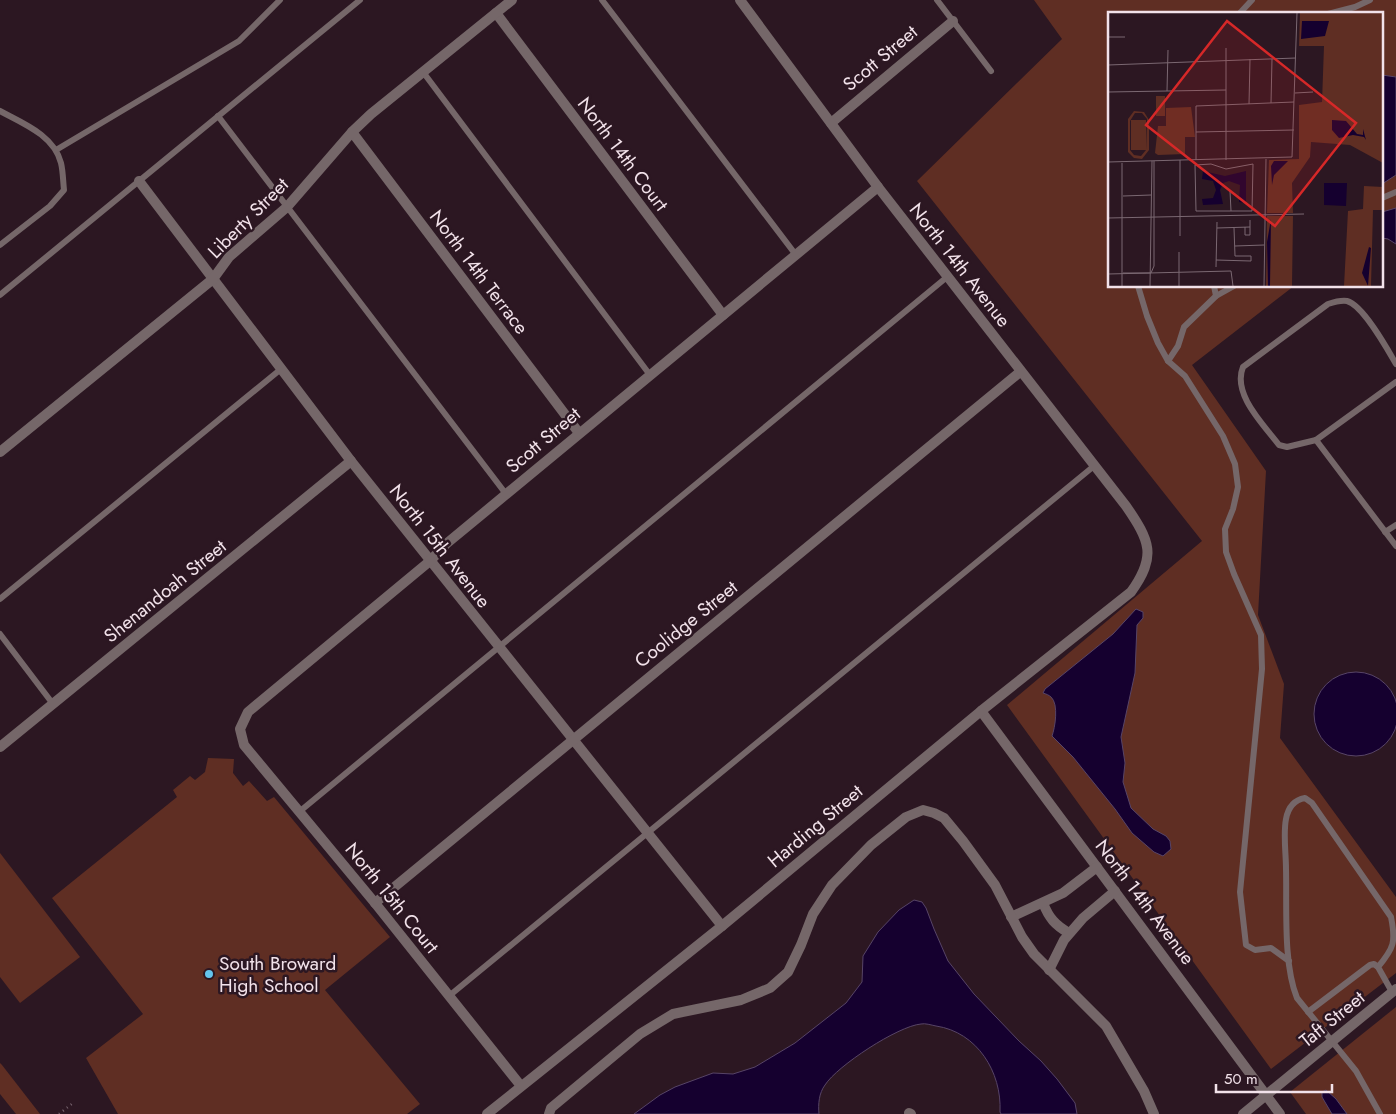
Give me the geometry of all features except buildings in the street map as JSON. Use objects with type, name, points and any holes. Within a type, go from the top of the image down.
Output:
[{"type":"street","name":"Liberty Street","points":[[0,452],[213,279],[229,256],[288,207],[352,132],[371,114],[512,0]]},
{"type":"street","name":"North 14th Avenue","points":[[740,0],[878,187],[1138,523],[1146,539],[1147,553]]},
{"type":"street","name":"North 14th Court","points":[[496,13],[723,315]]},
{"type":"street","name":"Scott Street","points":[[831,123],[953,21]]},
{"type":"street","name":"North 14th Terrace","points":[[352,132],[579,433]]},
{"type":"street","name":"North 15th Avenue","points":[[139,181],[351,461],[722,926]]},
{"type":"street","name":"Scott Street","points":[[240,729],[248,712],[430,561],[446,544],[579,433],[878,187]]},
{"type":"street","name":"Coolidge Street","points":[[374,903],[1020,372]]},
{"type":"street","name":"Shenandoah Street","points":[[0,747],[351,461]]},
{"type":"street","name":"Harding Street","points":[[488,1114],[722,926],[981,711],[1131,592],[1142,576],[1147,563],[1147,553]]},
{"type":"street","name":"North 14th Avenue","points":[[981,711],[1280,1114]]},
{"type":"street","name":"North 15th Court","points":[[240,729],[244,745],[521,1086]]},
{"type":"street","points":[[549,1114],[551,1108],[640,1034],[673,1014],[741,1000],[770,988],[788,972],[813,914],[832,884],[871,845],[906,817],[923,810],[944,818],[995,885],[1022,937],[1049,970],[1106,1026],[1144,1091],[1154,1114]]},
{"type":"street","points":[[1011,917],[1043,903],[1070,888],[1097,867]]},
{"type":"street","points":[[1049,970],[1064,940],[1089,912],[1114,891]]},
{"type":"street","points":[[1043,903],[1054,923],[1070,933]]},
{"type":"street","name":"Taft Street","points":[[1243,1114],[1394,991]]},
{"type":"lane","points":[[56,150],[239,40],[280,0]]},
{"type":"lane","points":[[0,295],[360,0]]},
{"type":"lane","points":[[602,0],[796,255]]},
{"type":"lane","points":[[937,0],[991,71]]},
{"type":"lane","points":[[1241,12],[1252,0]]},
{"type":"lane","points":[[1336,12],[1355,7],[1370,0]]},
{"type":"lane","points":[[423,72],[650,375]]},
{"type":"lane","points":[[0,111],[37,130],[56,150],[61,162],[64,190],[50,206],[0,245]]},
{"type":"lane","points":[[218,116],[506,494]]},
{"type":"lane","points":[[1384,197],[1396,192]]},
{"type":"lane","points":[[299,812],[947,277]]},
{"type":"lane","points":[[1139,288],[1146,316],[1158,343],[1168,361],[1185,376],[1223,436],[1236,464],[1238,487],[1233,509],[1225,529],[1226,552],[1261,636],[1262,669],[1240,892],[1246,945],[1255,950],[1271,948],[1289,961]]},
{"type":"lane","points":[[1214,288],[1216,296]]},
{"type":"lane","points":[[1168,361],[1178,346],[1184,327],[1216,296],[1230,288]]},
{"type":"lane","points":[[1396,364],[1360,309],[1349,302],[1339,301],[1328,304],[1243,367],[1240,374],[1242,392],[1252,408],[1279,445],[1287,446],[1316,440],[1396,382]]},
{"type":"lane","points":[[0,598],[281,369]]},
{"type":"lane","points":[[1316,440],[1396,546]]},
{"type":"lane","points":[[449,996],[1094,466]]},
{"type":"lane","points":[[1385,532],[1396,525]]},
{"type":"lane","points":[[0,634],[53,704]]},
{"type":"lane","points":[[1378,967],[1393,949],[1396,931],[1391,916],[1312,802],[1305,798],[1297,800],[1292,804],[1286,818],[1289,961],[1292,984],[1297,998],[1360,1078],[1380,1114]]},
{"type":"lane","points":[[1308,1012],[1370,965],[1374,964],[1394,991]]},
{"type":"path","points":[[59,1114],[73,1103]]},
{"type":"shaded area","points":[[1034,0],[1396,0],[1396,223],[1384,229],[1384,12],[1108,12],[1108,288],[1291,288],[1192,365],[1266,471],[1258,615],[1284,684],[1280,738],[1396,897],[1396,973],[1271,1069],[1007,705],[1202,541],[917,181],[1062,39]]},
{"type":"shaded area","points":[[1384,75],[1396,77],[1396,175],[1384,183]]},
{"type":"shaded area","points":[[1396,208],[1396,244],[1384,238],[1384,211]]},
{"type":"shaded area","points":[[1136,609],[1143,612],[1143,618],[1137,625],[1135,673],[1121,737],[1125,763],[1123,782],[1131,808],[1153,829],[1166,836],[1170,841],[1171,849],[1163,856],[1154,852],[1132,833],[1073,757],[1052,736],[1055,722],[1055,705],[1051,697],[1043,693],[1045,689],[1113,634]]},
{"type":"shaded area","points":[[1348,672],[1364,672],[1380,679],[1391,690],[1397,703],[1397,725],[1391,738],[1380,749],[1364,756],[1348,756],[1332,749],[1321,738],[1314,722],[1314,706],[1321,690],[1332,679]]},
{"type":"shaded area","name":"South Broward High School","points":[[208,758],[234,759],[233,773],[243,786],[249,781],[267,801],[274,797],[390,937],[325,990],[420,1104],[407,1114],[118,1114],[86,1058],[143,1014],[52,898],[177,797],[173,790],[190,776],[195,780],[205,772]]},
{"type":"shaded area","points":[[0,853],[80,957],[20,1003],[0,977]]},
{"type":"shaded area","points":[[914,900],[922,902],[926,908],[948,961],[974,994],[1057,1079],[1075,1103],[1077,1114],[1001,1114],[997,1083],[984,1056],[975,1045],[964,1036],[951,1030],[921,1024],[911,1026],[884,1039],[842,1068],[832,1077],[821,1092],[819,1114],[634,1114],[660,1095],[675,1087],[713,1073],[733,1074],[755,1067],[795,1043],[846,1003],[862,982],[863,956],[878,932],[899,910]]},
{"type":"shaded area","points":[[1396,1007],[1396,1114],[1306,1114],[1290,1092]]},
{"type":"shaded area","points":[[0,1063],[40,1114],[16,1114],[0,1094]]},
{"type":"shaded area","points":[[1326,1090],[1336,1099],[1347,1114],[1332,1114],[1322,1097],[1322,1092]]},
{"type":"place","name":"South Broward High School","points":[[209,974]]}]
